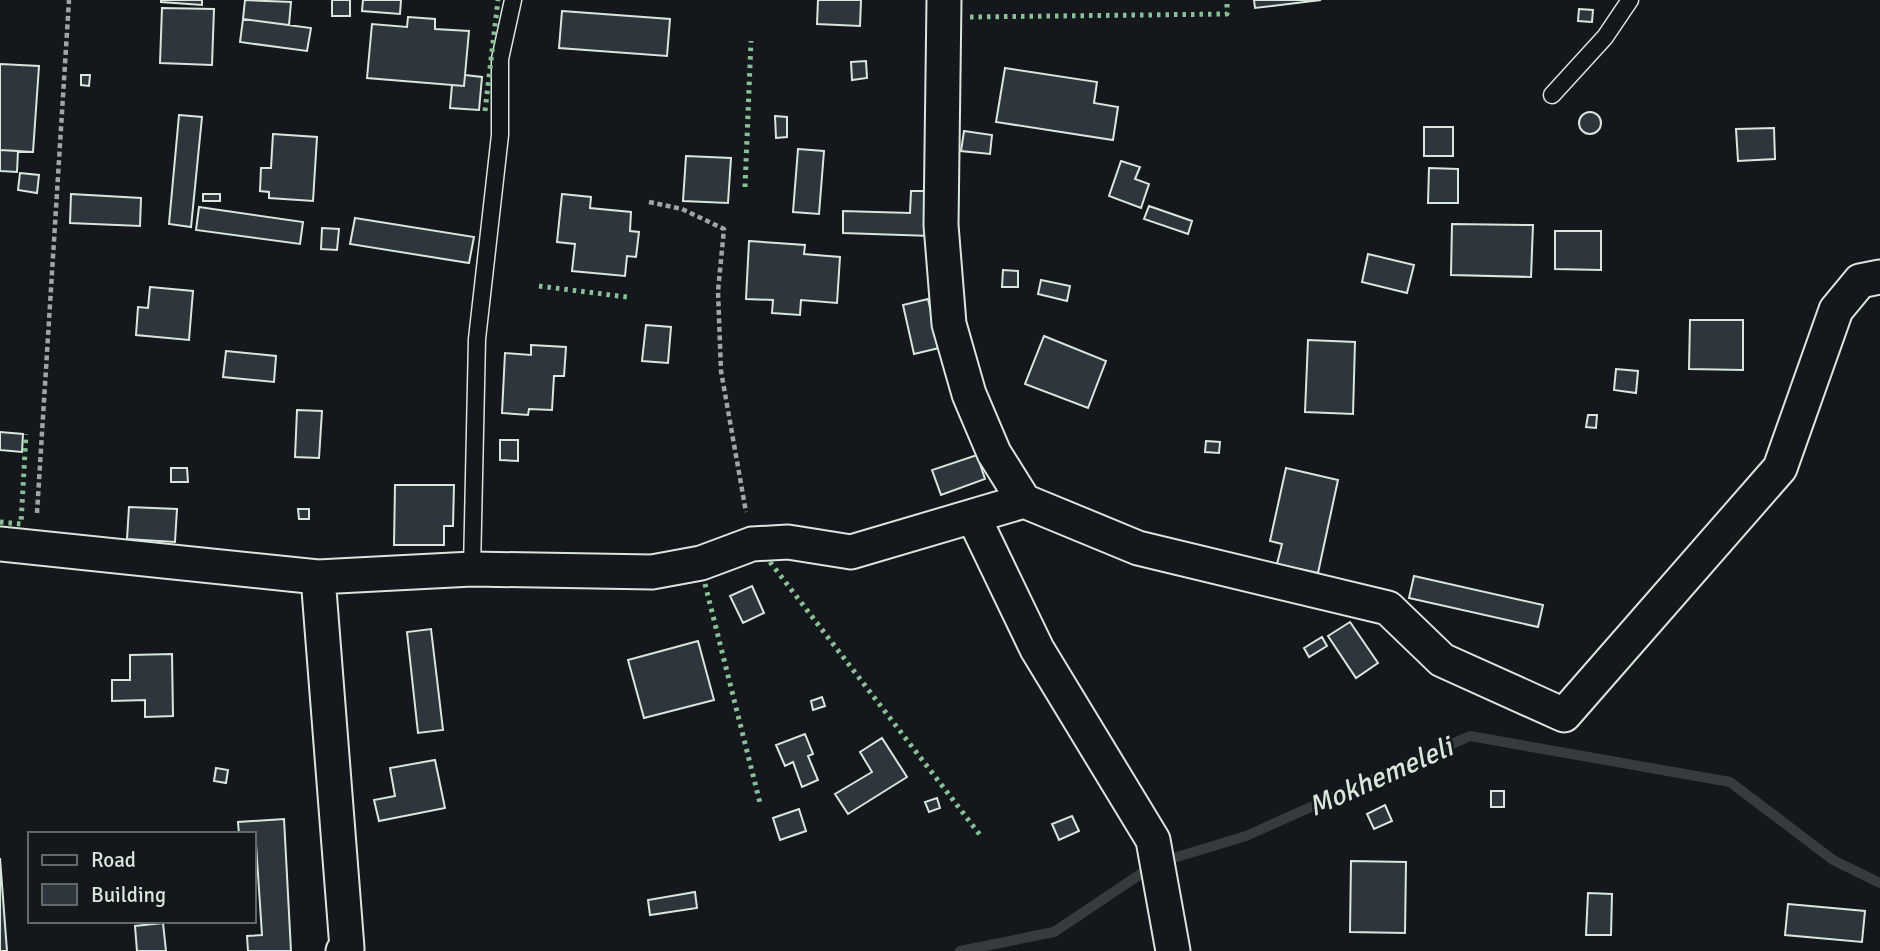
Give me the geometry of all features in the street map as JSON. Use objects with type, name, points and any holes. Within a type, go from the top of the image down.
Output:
[{"type":"street","points":[[944,0],[941,225],[949,324],[969,394],[989,442],[1024,501],[1138,548],[1388,608],[1442,660],[1564,715],[1780,468],[1836,310],[1860,281],[1880,276]]},
{"type":"street","points":[[0,544],[318,577],[472,569],[652,572],[701,563],[752,544],[788,542],[851,552],[1024,501]]},
{"type":"street","points":[[973,516],[1037,649],[1153,840],[1173,951]]},
{"type":"street","points":[[318,577],[347,948],[343,951]]},
{"type":"lane","points":[[472,569],[477,339],[500,135],[500,59],[513,0]]},
{"type":"lane","points":[[1552,96],[1605,37],[1630,0]]},
{"type":"path","points":[[35,546],[69,0]]},
{"type":"path","points":[[649,202],[682,209],[724,229],[718,291],[721,371],[752,544]]},
{"type":"building","points":[[202,0],[202,5],[161,2]]},
{"type":"building","points":[[245,0],[291,2],[289,25],[243,19]]},
{"type":"building","points":[[332,0],[350,0],[350,16],[332,16]]},
{"type":"building","points":[[363,0],[401,0],[400,14],[362,11]]},
{"type":"building","points":[[818,0],[861,0],[860,26],[817,24]]},
{"type":"building","points":[[1254,0],[1321,0],[1255,8]]},
{"type":"building","points":[[162,8],[214,9],[212,65],[160,63]]},
{"type":"building","points":[[1579,9],[1593,10],[1592,22],[1578,21]]},
{"type":"building","points":[[562,11],[670,19],[667,56],[559,48]]},
{"type":"building","points":[[408,17],[435,19],[435,29],[469,31],[464,86],[367,78],[372,24],[407,27]]},
{"type":"building","points":[[243,19],[311,28],[307,51],[240,42]]},
{"type":"building","points":[[866,61],[867,78],[852,80],[851,62]]},
{"type":"building","points":[[0,64],[39,66],[33,152],[0,150]]},
{"type":"building","points":[[1005,68],[1097,82],[1094,103],[1118,107],[1113,140],[996,122]]},
{"type":"building","points":[[81,75],[90,75],[89,86],[81,85]]},
{"type":"building","points":[[465,75],[482,77],[479,110],[450,108],[452,85],[464,86]]},
{"type":"building","points":[[1590,112],[1598,115],[1601,123],[1598,131],[1590,134],[1582,131],[1579,123],[1582,115]]},
{"type":"building","points":[[179,115],[202,117],[191,227],[169,224]]},
{"type":"building","points":[[775,116],[787,117],[787,137],[776,138]]},
{"type":"building","points":[[1424,127],[1453,127],[1453,156],[1424,156]]},
{"type":"building","points":[[1774,128],[1775,159],[1738,161],[1736,129]]},
{"type":"building","points":[[964,131],[992,135],[990,154],[961,151]]},
{"type":"building","points":[[273,134],[317,137],[313,201],[269,198],[269,192],[260,191],[261,168],[271,168]]},
{"type":"building","points":[[798,149],[824,151],[819,214],[793,212]]},
{"type":"building","points":[[0,150],[18,151],[17,172],[0,171]]},
{"type":"building","points":[[686,156],[731,158],[728,203],[683,201]]},
{"type":"building","points":[[1121,161],[1140,167],[1135,179],[1149,184],[1141,208],[1109,196]]},
{"type":"building","points":[[1429,168],[1458,169],[1458,203],[1428,203]]},
{"type":"building","points":[[20,173],[39,175],[37,193],[18,190]]},
{"type":"building","points":[[911,191],[932,191],[931,236],[843,233],[843,211],[910,213]]},
{"type":"building","points":[[71,194],[141,198],[140,226],[70,223]]},
{"type":"building","points":[[203,194],[220,194],[220,201],[203,201]]},
{"type":"building","points":[[562,194],[591,197],[590,208],[631,212],[630,231],[639,232],[636,257],[627,256],[625,276],[572,271],[575,244],[557,242]]},
{"type":"building","points":[[1149,206],[1192,221],[1188,234],[1144,219]]},
{"type":"building","points":[[199,207],[303,222],[300,244],[196,230]]},
{"type":"building","points":[[355,218],[474,237],[469,263],[350,244]]},
{"type":"building","points":[[1452,224],[1533,225],[1531,277],[1451,275]]},
{"type":"building","points":[[322,228],[339,229],[337,250],[321,249]]},
{"type":"building","points":[[1555,231],[1601,231],[1601,270],[1555,269]]},
{"type":"building","points":[[749,241],[805,245],[804,254],[840,257],[837,303],[801,300],[800,315],[772,313],[773,300],[746,299]]},
{"type":"building","points":[[1368,254],[1414,265],[1407,293],[1362,282]]},
{"type":"building","points":[[1003,270],[1018,271],[1018,287],[1002,287]]},
{"type":"building","points":[[1041,280],[1070,286],[1067,301],[1038,294]]},
{"type":"building","points":[[150,287],[193,291],[189,340],[136,335],[138,307],[148,308]]},
{"type":"building","points":[[928,299],[939,348],[914,354],[903,305]]},
{"type":"building","points":[[1690,320],[1743,320],[1743,370],[1689,369]]},
{"type":"building","points":[[646,325],[671,327],[668,363],[642,361]]},
{"type":"building","points":[[1044,336],[1106,361],[1088,408],[1025,384]]},
{"type":"building","points":[[1308,340],[1355,342],[1353,414],[1305,412]]},
{"type":"building","points":[[531,345],[566,347],[564,376],[554,376],[552,410],[529,409],[528,415],[502,413],[505,353],[531,355]]},
{"type":"building","points":[[226,351],[276,356],[274,382],[223,377]]},
{"type":"building","points":[[1616,369],[1638,371],[1636,393],[1614,390]]},
{"type":"building","points":[[297,410],[322,411],[319,458],[295,457]]},
{"type":"building","points":[[1588,415],[1597,415],[1596,428],[1586,427]]},
{"type":"building","points":[[0,432],[23,434],[22,452],[0,450]]},
{"type":"building","points":[[500,440],[518,440],[518,461],[500,460]]},
{"type":"building","points":[[1206,441],[1220,442],[1219,453],[1205,452]]},
{"type":"building","points":[[977,455],[985,479],[941,495],[932,470]]},
{"type":"building","points":[[171,468],[187,468],[188,482],[171,482]]},
{"type":"building","points":[[1286,468],[1338,480],[1318,573],[1277,564],[1282,544],[1270,541]]},
{"type":"building","points":[[395,485],[454,485],[453,526],[444,526],[444,545],[394,545]]},
{"type":"building","points":[[129,507],[177,509],[175,542],[127,539]]},
{"type":"building","points":[[298,509],[309,509],[309,519],[299,519]]},
{"type":"building","points":[[1414,576],[1543,605],[1538,627],[1409,598]]},
{"type":"building","points":[[752,586],[764,613],[743,623],[730,596]]},
{"type":"building","points":[[1350,622],[1378,663],[1356,678],[1328,636]]},
{"type":"building","points":[[431,629],[443,730],[418,733],[407,632]]},
{"type":"building","points":[[1322,637],[1327,646],[1309,657],[1304,648]]},
{"type":"building","points":[[698,641],[714,700],[644,718],[628,660]]},
{"type":"building","points":[[172,654],[173,716],[145,717],[145,700],[112,701],[112,680],[130,680],[130,655]]},
{"type":"building","points":[[822,697],[825,706],[813,710],[811,701]]},
{"type":"building","points":[[805,734],[813,754],[808,756],[818,780],[802,787],[793,762],[785,766],[776,745]]},
{"type":"building","points":[[882,738],[907,777],[848,814],[835,794],[872,772],[860,752]]},
{"type":"building","points":[[435,760],[445,808],[379,821],[374,800],[395,796],[390,768]]},
{"type":"building","points":[[216,768],[228,770],[226,783],[214,781]]},
{"type":"building","points":[[1491,791],[1504,791],[1504,807],[1491,807]]},
{"type":"building","points":[[937,798],[940,808],[929,812],[925,802]]},
{"type":"building","points":[[1385,805],[1392,821],[1374,829],[1367,814]]},
{"type":"building","points":[[799,809],[806,831],[780,840],[773,818]]},
{"type":"building","points":[[1072,816],[1079,831],[1059,840],[1052,824]]},
{"type":"building","points":[[284,819],[291,951],[248,951],[247,936],[262,935],[256,832],[239,832],[238,822]]},
{"type":"building","points":[[0,858],[7,951],[0,951]]},
{"type":"building","points":[[1351,861],[1406,862],[1405,933],[1350,932]]},
{"type":"building","points":[[695,892],[697,908],[650,915],[648,900]]},
{"type":"building","points":[[1588,893],[1612,894],[1611,935],[1586,935]]},
{"type":"building","points":[[1788,904],[1865,911],[1862,942],[1785,935]]},
{"type":"building","points":[[163,923],[166,951],[137,951],[135,926]]},
{"type":"waterway","name":"Mokhemeleli","points":[[960,951],[1054,932],[1157,863],[1246,836],[1470,736],[1730,782],[1833,860],[1880,883]]},
{"type":"hedge","points":[[485,111],[498,0]]},
{"type":"hedge","points":[[970,17],[1227,14],[1227,0]]},
{"type":"hedge","points":[[745,187],[751,41]]},
{"type":"hedge","points":[[539,286],[627,297]]},
{"type":"hedge","points":[[0,522],[21,524],[26,434]]},
{"type":"hedge","points":[[770,562],[980,835]]},
{"type":"hedge","points":[[705,584],[760,803]]}]
